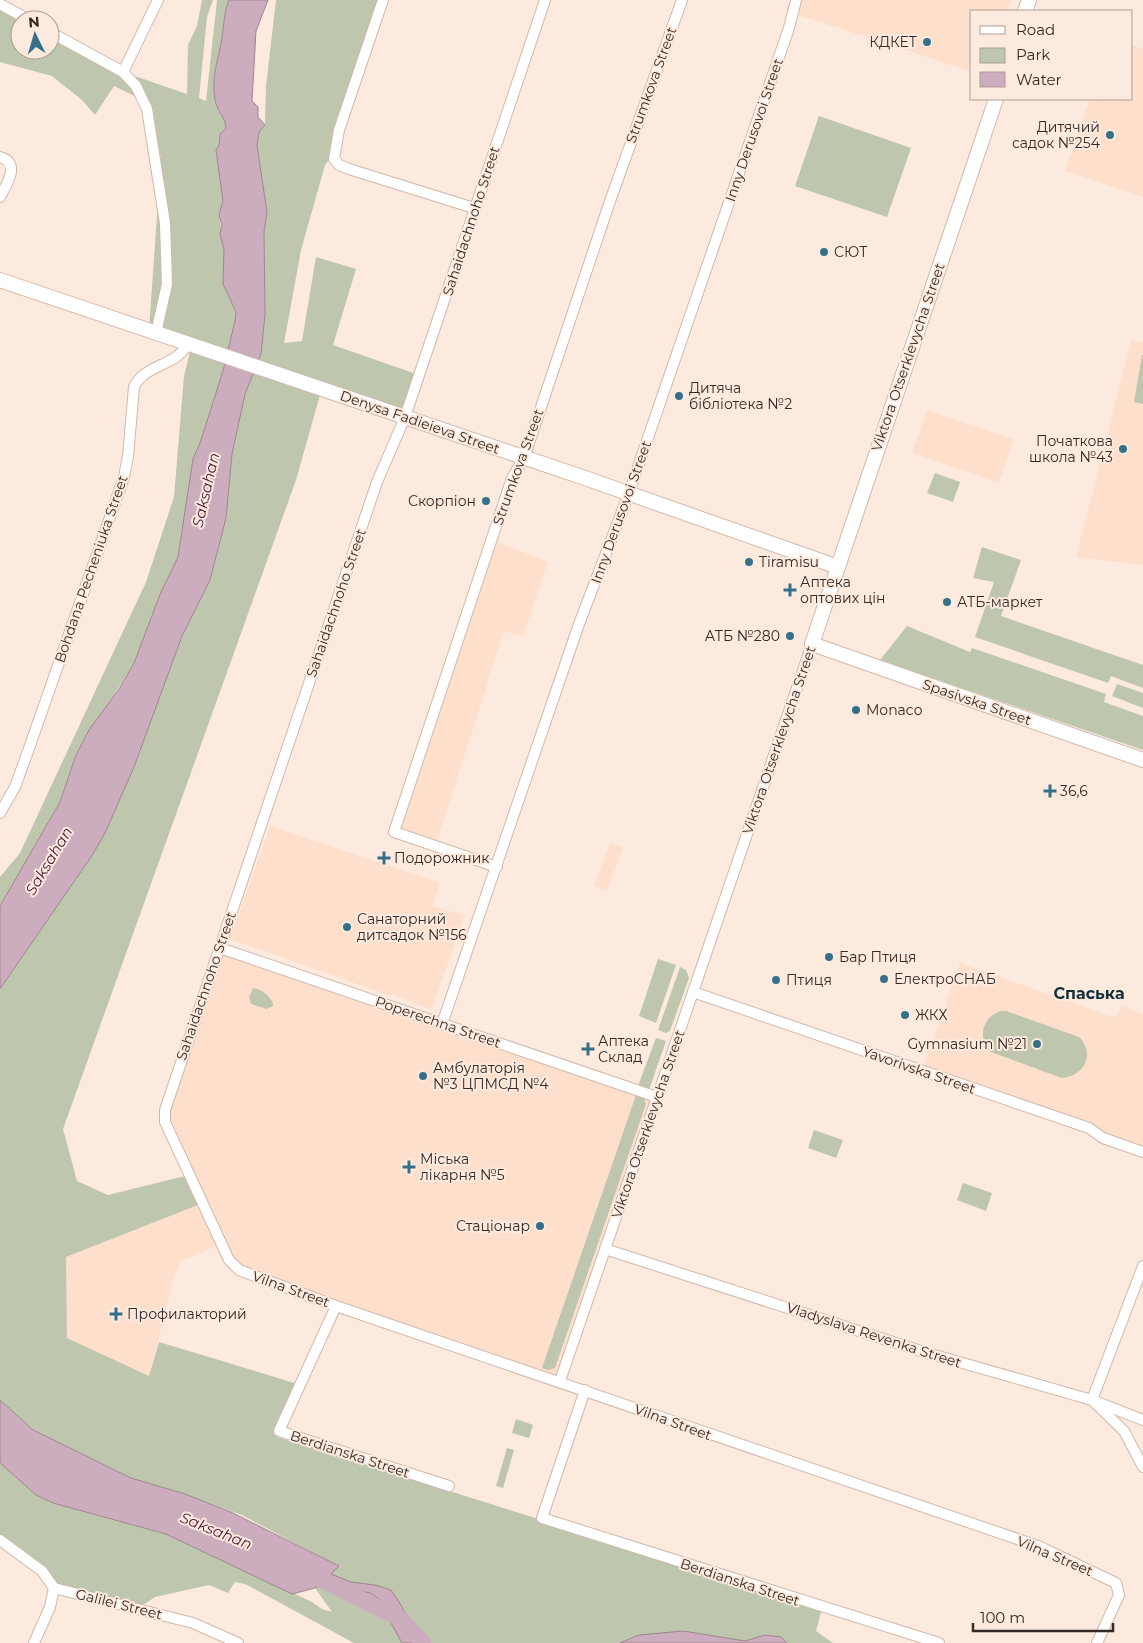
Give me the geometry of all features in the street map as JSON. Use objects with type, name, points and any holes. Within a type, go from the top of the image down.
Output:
[{"type":"street","points":[[123,72],[158,0]]},
{"type":"street","points":[[383,0],[339,130],[334,159],[339,165],[349,169],[474,208]]},
{"type":"street","name":"Sahaidachnoho Street","points":[[203,1204],[165,1122],[164,1110],[377,482],[405,417],[545,0]]},
{"type":"street","name":"Strumkova Street","points":[[497,867],[394,832],[512,478],[524,458],[606,213],[682,0]]},
{"type":"street","name":"Inny Derusovoi Street","points":[[442,1024],[579,624],[629,493],[786,37],[795,0]]},
{"type":"street","points":[[60,37],[123,72],[136,86],[147,109],[165,223],[167,284],[156,332]]},
{"type":"street","name":"Viktora Otserklevycha Street","points":[[560,1381],[996,100]]},
{"type":"street","points":[[0,157],[7,160],[11,172],[9,181],[0,197]]},
{"type":"street","name":"Denysa Fadieieva Street","points":[[0,280],[629,493],[838,567]]},
{"type":"street","name":"Bohdana Pecheniuka Street","points":[[0,813],[21,770],[124,477],[128,456],[134,387],[138,377],[145,371],[177,356],[190,343]]},
{"type":"street","name":"Spasivska Street","points":[[812,644],[1143,760]]},
{"type":"street","name":"Poperechna Street","points":[[220,948],[657,1097]]},
{"type":"street","name":"Yavorivska Street","points":[[693,992],[1089,1128],[1102,1138],[1143,1152]]},
{"type":"street","name":"Vilna Street","points":[[203,1204],[233,1266],[336,1306],[1038,1546],[1116,1583],[1119,1595],[1096,1643]]},
{"type":"street","name":"Vladyslava Revenka Street","points":[[605,1249],[924,1352],[1092,1400],[1143,1420]]},
{"type":"street","points":[[1143,1266],[1139,1293],[1092,1400],[1124,1431],[1143,1467]]},
{"type":"street","name":"Berdianska Street","points":[[336,1306],[279,1431],[449,1486]]},
{"type":"street","name":"Berdianska Street","points":[[585,1390],[542,1518],[939,1643]]},
{"type":"street","points":[[0,1540],[42,1571],[54,1588],[50,1607],[34,1643]]},
{"type":"street","name":"Galilei Street","points":[[54,1588],[193,1623],[238,1643]]},
{"type":"shaded area","name":"КДКЕТ","points":[[796,0],[1011,0],[1007,10],[970,10],[970,71],[793,13]]},
{"type":"shaded area","name":"Дитячий садок №254","points":[[1133,45],[1143,49],[1143,197],[1065,171],[1090,100],[1133,100]]},
{"type":"shaded area","name":"Початкова школа №43","points":[[1131,340],[1143,342],[1143,565],[1076,557]]},
{"type":"shaded area","points":[[927,410],[1014,439],[999,483],[912,453]]},
{"type":"shaded area","points":[[491,540],[548,562],[523,637],[504,631],[436,846],[394,832]]},
{"type":"shaded area","name":"Санаторний дитсадок №156","points":[[270,826],[440,883],[432,906],[464,915],[433,1006],[430,1009],[392,994],[391,996],[230,939]]},
{"type":"shaded area","points":[[610,843],[623,848],[607,891],[594,886]]},
{"type":"shaded area","name":"Міська лікарня №5","points":[[220,948],[657,1097],[560,1381],[239,1270],[220,1244],[181,1262],[175,1274],[149,1376],[67,1338],[66,1257],[203,1203],[165,1122]]},
{"type":"shaded area","name":"Gymnasium №21","points":[[960,963],[1116,1018],[1121,1006],[1143,1014],[1143,1152],[922,1071]]},
{"type":"green space","points":[[202,0],[213,0],[207,17],[199,98],[206,101],[217,0],[229,0],[225,14],[214,91],[216,104],[225,121],[226,129],[220,134],[219,146],[216,151],[223,202],[219,214],[224,249],[223,284],[236,313],[235,321],[223,371],[193,459],[178,557],[161,592],[134,663],[76,755],[60,802],[0,906],[0,877],[20,853],[146,582],[174,497],[184,376],[192,344],[149,330],[161,158],[149,103],[114,86],[95,115],[82,100],[52,76],[0,62],[0,4],[10,12],[10,60],[60,60],[60,37],[123,72],[187,94],[188,45],[197,26]]},
{"type":"green space","points":[[276,0],[383,0],[334,153],[325,165],[301,250],[284,343],[302,341],[316,257],[356,269],[333,345],[419,375],[405,417],[322,388],[296,480],[63,1129],[77,1181],[108,1195],[189,1175],[203,1203],[66,1257],[67,1338],[149,1376],[159,1342],[301,1385],[277,1437],[822,1608],[816,1631],[833,1643],[354,1643],[245,1584],[235,1582],[228,1593],[209,1585],[155,1597],[137,1609],[63,1589],[0,1540],[0,1463],[36,1495],[53,1503],[166,1534],[312,1602],[322,1609],[332,1612],[315,1588],[338,1566],[242,1515],[185,1494],[131,1478],[33,1430],[0,1400],[0,989],[93,854],[105,833],[182,636],[210,580],[226,518],[232,454],[245,394],[261,354],[265,314],[264,232],[267,212],[257,145],[259,132],[265,125],[266,86]]},
{"type":"green space","points":[[819,116],[911,148],[887,217],[795,186]]},
{"type":"green space","points":[[1143,355],[1143,404],[1134,402]]},
{"type":"green space","points":[[935,473],[960,482],[953,502],[927,493]]},
{"type":"green space","points":[[982,547],[1021,560],[1001,616],[1143,665],[1143,688],[1111,676],[1108,683],[975,637],[994,582],[973,578]]},
{"type":"green space","points":[[907,626],[970,652],[972,648],[1106,694],[1104,702],[1143,716],[1143,750],[880,660]]},
{"type":"green space","points":[[1117,684],[1143,693],[1143,708],[1112,696]]},
{"type":"green space","points":[[658,959],[676,965],[656,1023],[639,1016]]},
{"type":"green space","points":[[680,967],[686,970],[689,978],[670,1031],[666,1033],[658,1030]]},
{"type":"green space","points":[[253,988],[266,994],[273,1003],[273,1006],[267,1009],[251,1004],[249,997]]},
{"type":"green space","points":[[1000,1011],[1006,1011],[1079,1037],[1087,1050],[1087,1057],[1082,1069],[1062,1078],[991,1052],[984,1041],[984,1029],[989,1018]]},
{"type":"green space","points":[[656,1038],[666,1041],[649,1090],[638,1086]]},
{"type":"green space","points":[[636,1095],[644,1098],[646,1104],[555,1368],[548,1370],[542,1368]]},
{"type":"green space","points":[[814,1130],[843,1140],[836,1158],[808,1148]]},
{"type":"green space","points":[[963,1183],[992,1193],[986,1211],[957,1200]]},
{"type":"green space","points":[[516,1419],[533,1425],[529,1438],[512,1433]]},
{"type":"green space","points":[[507,1448],[514,1450],[503,1488],[496,1486]]},
{"type":"water","points":[[229,0],[268,0],[256,31],[252,101],[258,107],[258,117],[265,125],[259,132],[257,146],[267,212],[264,232],[265,314],[261,354],[245,394],[232,454],[226,518],[210,580],[182,636],[134,767],[105,833],[93,854],[0,989],[0,906],[60,802],[76,755],[89,730],[119,689],[134,663],[161,592],[178,557],[193,459],[223,371],[235,321],[236,312],[223,284],[224,249],[220,234],[222,226],[219,214],[223,201],[216,150],[219,146],[220,134],[226,129],[225,121],[216,104],[214,91],[225,14]]},
{"type":"water","points":[[0,1400],[33,1430],[131,1478],[185,1494],[231,1512],[339,1566],[331,1574],[351,1582],[375,1585],[391,1590],[409,1622],[430,1643],[402,1643],[391,1623],[389,1606],[370,1593],[320,1584],[315,1588],[292,1594],[166,1534],[53,1503],[36,1495],[0,1463]]},
{"type":"water","points":[[683,1631],[745,1641],[765,1635],[781,1637],[787,1643],[620,1643],[639,1635]]},
{"type":"waterway","name":"Saksahan","points":[[314,1576],[401,1619],[423,1643]]},
{"type":"place","name":"КДКЕТ","points":[[927,42]]},
{"type":"place","name":"Дитячий садок №254","points":[[1110,135]]},
{"type":"place","name":"СЮТ","points":[[824,252]]},
{"type":"place","name":"Дитяча бібліотека №2","points":[[679,396]]},
{"type":"place","name":"Початкова школа №43","points":[[1123,449]]},
{"type":"place","name":"Скорпіон","points":[[486,501]]},
{"type":"place","name":"Tiramisu","points":[[749,562]]},
{"type":"place","name":"Аптека оптових цін","points":[[790,590]]},
{"type":"place","name":"АТБ-маркет","points":[[947,602]]},
{"type":"place","name":"АТБ №280","points":[[790,636]]},
{"type":"place","name":"Monaco","points":[[856,710]]},
{"type":"place","name":"36,6","points":[[1050,791]]},
{"type":"place","name":"Подорожник","points":[[384,858]]},
{"type":"place","name":"Санаторний дитсадок №156","points":[[347,927]]},
{"type":"place","name":"Бар Птиця","points":[[829,957]]},
{"type":"place","name":"ЕлектроСНАБ","points":[[884,979]]},
{"type":"place","name":"Птиця","points":[[776,980]]},
{"type":"place","name":"ЖКХ","points":[[905,1015]]},
{"type":"place","name":"Gymnasium №21","points":[[1037,1044]]},
{"type":"place","name":"Аптека Склад","points":[[588,1049]]},
{"type":"place","name":"Амбулаторія №3 ЦПМСД №4","points":[[423,1076]]},
{"type":"place","name":"Міська лікарня №5","points":[[409,1167]]},
{"type":"place","name":"Стаціонар","points":[[540,1226]]},
{"type":"place","name":"Профилакторий","points":[[116,1314]]},
{"type":"district","name":"Спаська","points":[[1089,993]]}]
